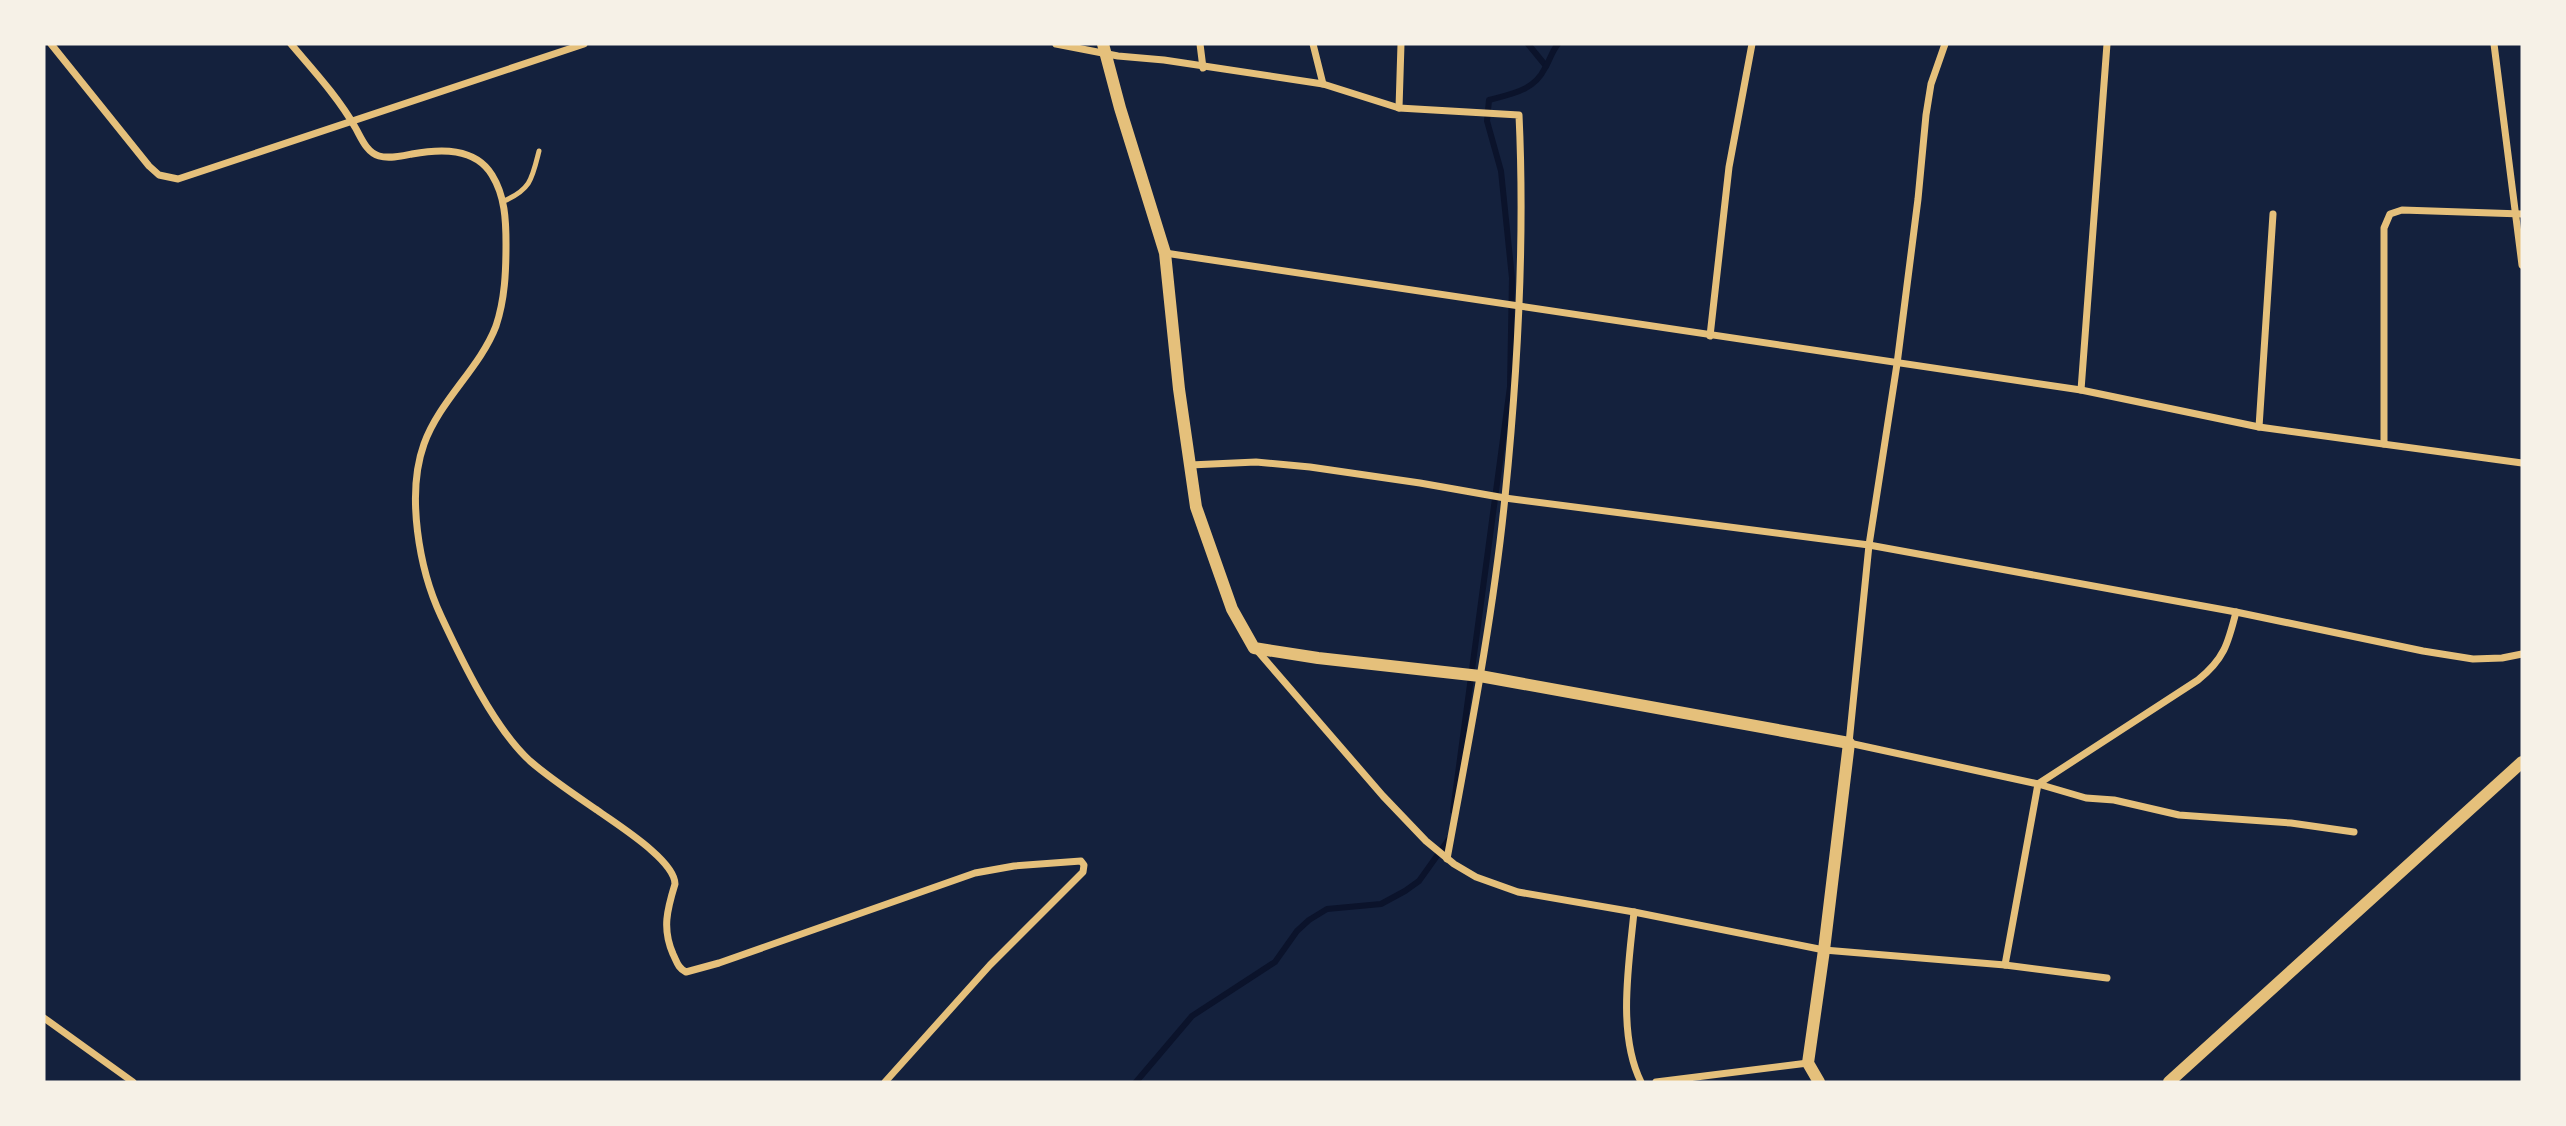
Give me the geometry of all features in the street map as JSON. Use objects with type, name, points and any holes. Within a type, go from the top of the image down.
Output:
[{"type":"street","points":[[51,44],[149,166],[164,177],[178,179],[353,123],[574,45],[584,44]]},
{"type":"street","points":[[291,44],[353,123],[366,148],[377,156],[445,151],[463,153],[475,158],[492,175],[503,201],[506,221],[506,272],[495,327],[429,432],[419,462],[417,508],[421,557],[437,607],[503,730],[530,761],[634,836],[671,869],[676,884],[665,927],[679,968],[685,972],[719,963],[975,873],[1014,866],[1081,862],[1084,865],[1083,872],[990,965],[886,1082]]},
{"type":"street","points":[[1056,44],[1104,49],[1203,68],[1323,84],[1399,108],[1519,115],[1522,178],[1520,307],[1505,498],[1480,676],[1447,859]]},
{"type":"street","points":[[1200,44],[1203,68]]},
{"type":"street","points":[[1313,44],[1323,84]]},
{"type":"street","points":[[1399,108],[1401,44]]},
{"type":"street","points":[[1710,336],[1729,167],[1752,44]]},
{"type":"street","points":[[1819,1082],[1808,1063],[1849,743],[1869,545],[1897,364],[1926,115],[1931,84],[1945,44]]},
{"type":"street","points":[[2081,390],[2107,44]]},
{"type":"street","points":[[2494,44],[2519,214],[2522,265]]},
{"type":"street","points":[[1104,49],[1165,253],[1196,507],[1232,609],[1254,648],[1383,796],[1426,841],[1447,859],[1476,877],[1518,891],[1824,950],[2005,965],[2107,978]]},
{"type":"street","points":[[2384,444],[2384,228],[2387,218],[2390,214],[2402,210],[2519,214]]},
{"type":"street","points":[[2259,427],[2273,214]]},
{"type":"street","points":[[1165,253],[2081,390],[2259,427],[2522,463]]},
{"type":"street","points":[[1189,465],[1256,462],[1310,467],[1420,482],[1505,498],[1869,545],[2236,612],[2473,659],[2522,654]]},
{"type":"street","points":[[2005,965],[2038,785],[2198,680],[2215,666],[2227,647],[2236,612]]},
{"type":"street","points":[[1254,648],[1480,676],[1849,743],[2086,798],[2114,800],[2179,816],[2291,823],[2354,832]]},
{"type":"street","points":[[2169,1082],[2522,762]]},
{"type":"street","points":[[1634,912],[1628,1008],[1630,1042],[1641,1082]]},
{"type":"street","points":[[44,1018],[133,1082]]},
{"type":"street","points":[[1656,1082],[1808,1063]]},
{"type":"lane","points":[[503,201],[521,194],[527,186],[532,179],[539,151]]},
{"type":"waterway","points":[[1528,44],[1546,66]]},
{"type":"waterway","points":[[1453,811],[1510,387],[1512,278],[1501,171],[1487,121],[1489,100],[1521,90],[1535,82],[1558,44]]},
{"type":"waterway","points":[[1136,1082],[1192,1016],[1275,962],[1297,931],[1309,920],[1327,909],[1381,904],[1405,891],[1419,881],[1449,839]]}]
